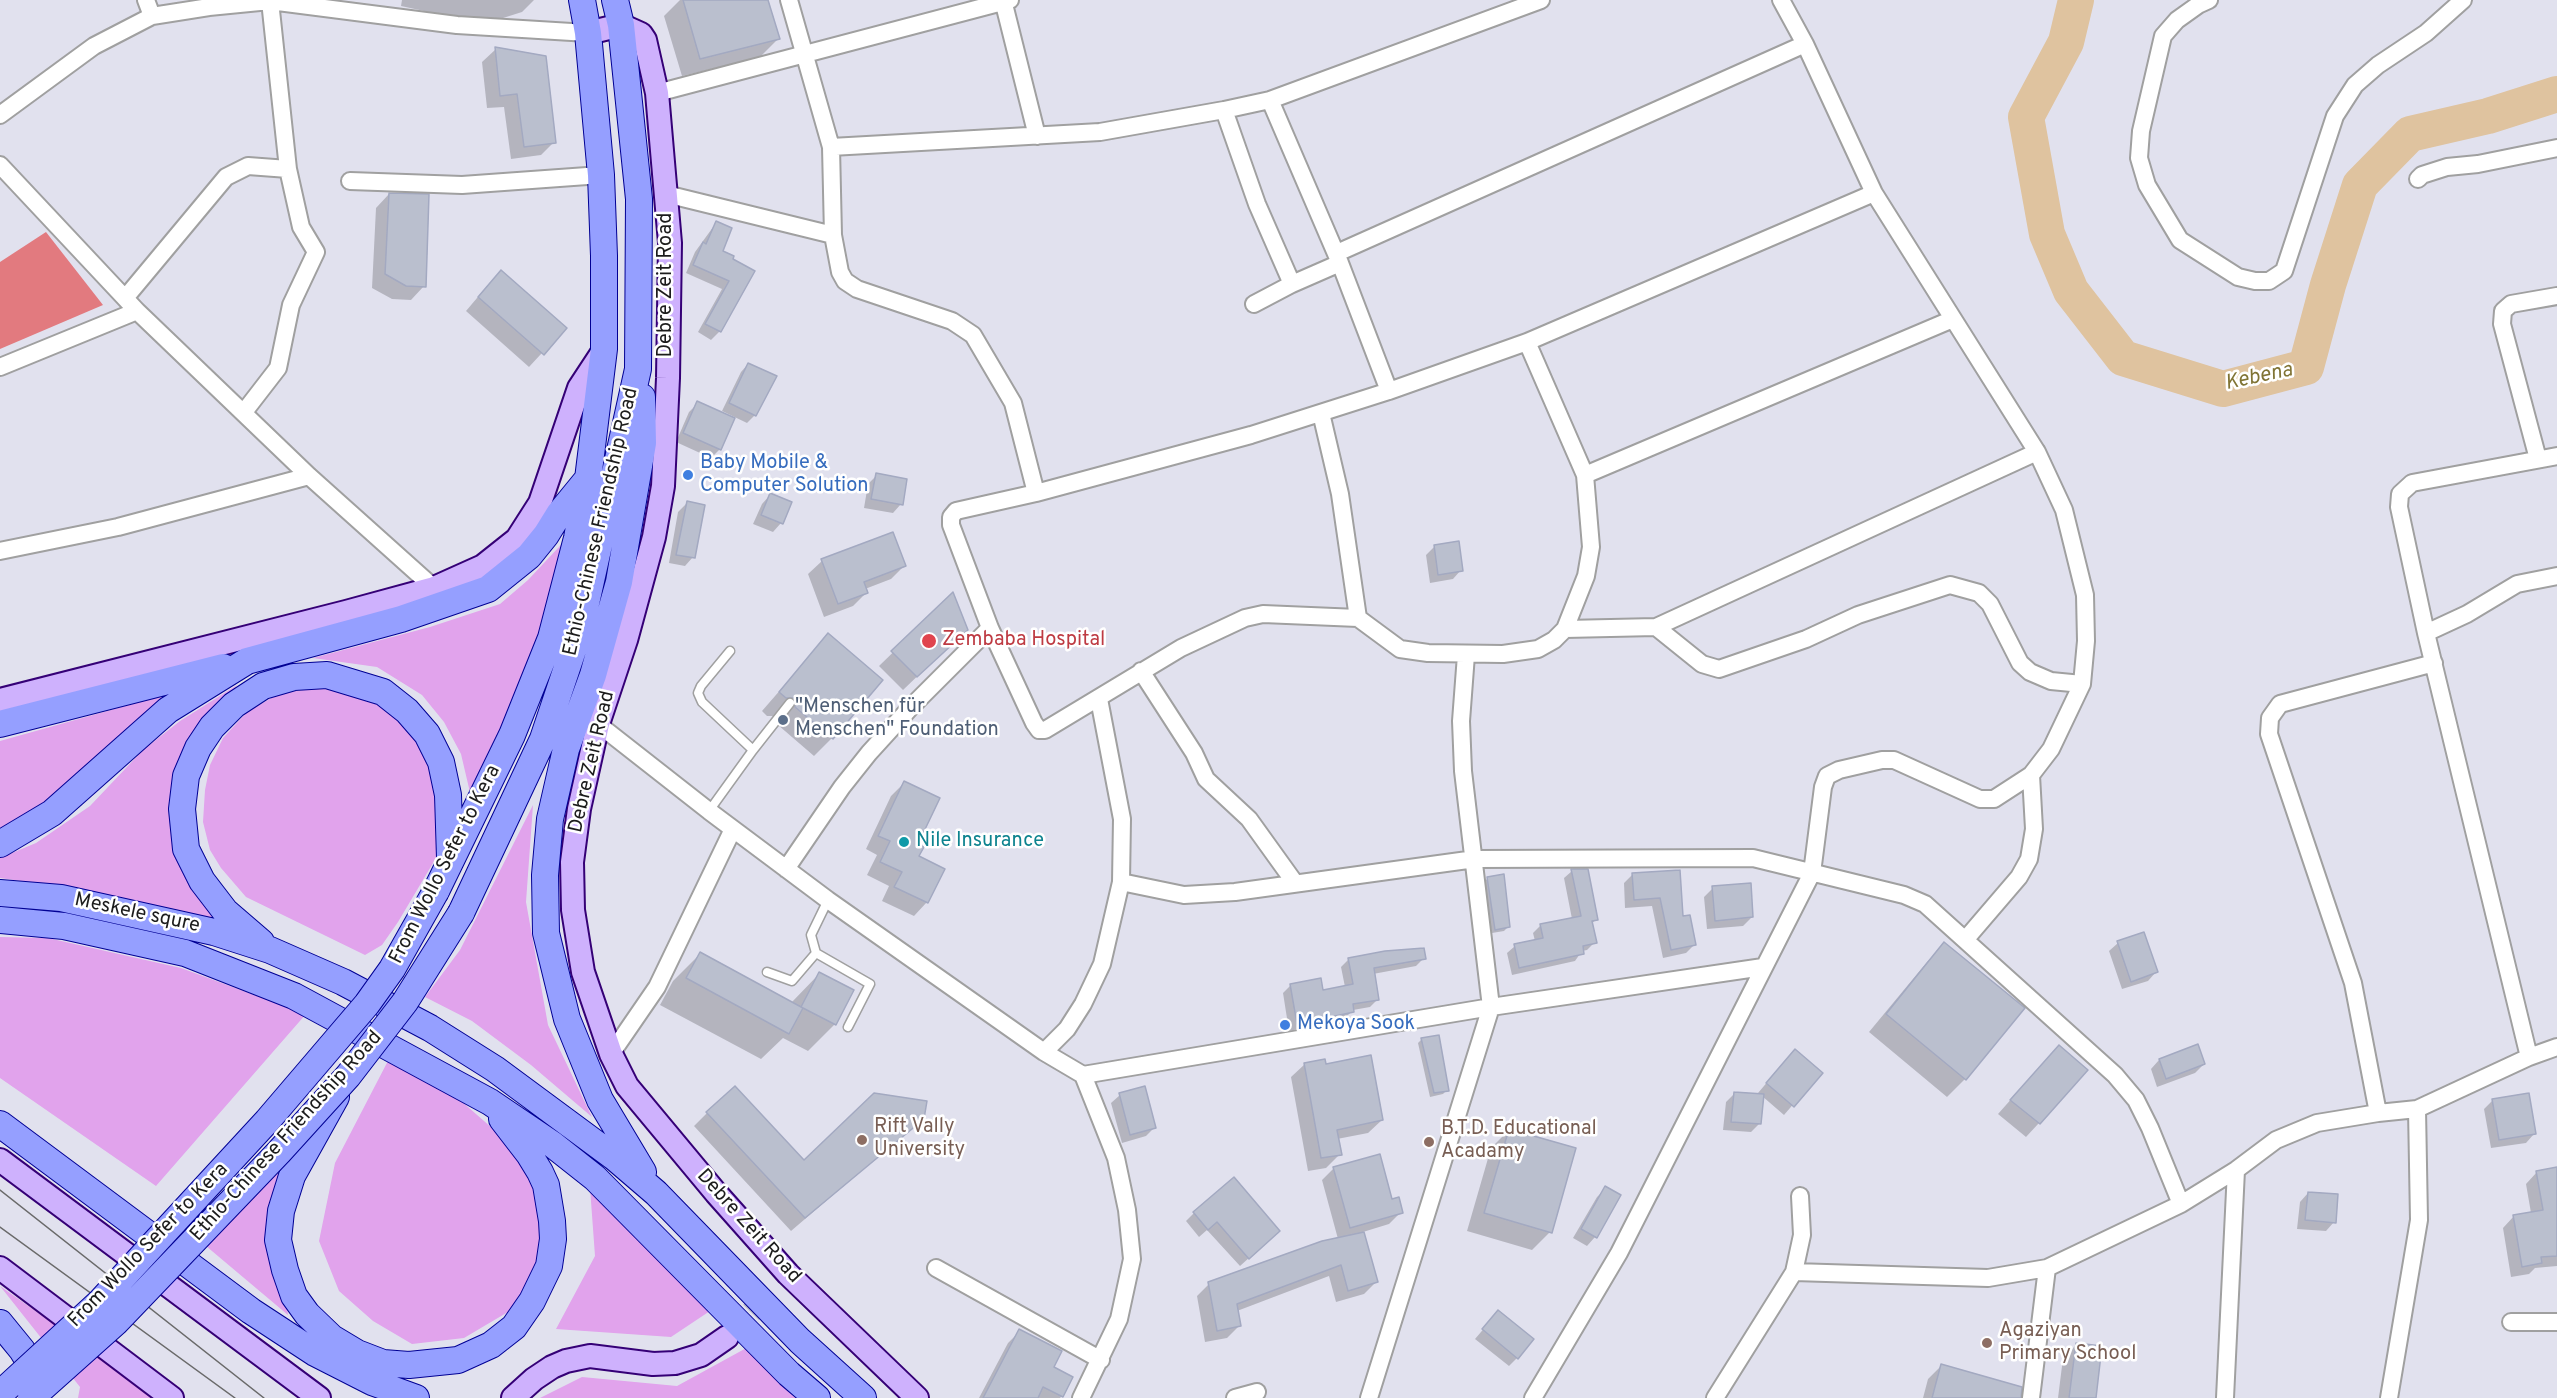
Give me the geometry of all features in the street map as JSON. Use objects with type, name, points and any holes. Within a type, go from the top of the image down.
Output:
[{"type":"main road","name":"Ethio-Chinese Friendship Road","points":[[582,0],[588,33],[601,175],[604,349],[595,413]]},
{"type":"main road","name":"Ethio-Chinese Friendship Road","points":[[32,1398],[116,1322],[279,1152],[348,1076],[405,1002],[461,913],[543,739],[581,626],[638,369],[639,199],[621,25],[615,0]]},
{"type":"main road","points":[[588,33],[621,25]]},
{"type":"main road","name":"Debre Zeit Road","points":[[621,25],[641,34],[645,40],[657,93],[670,243],[668,378],[663,486],[648,560],[626,640],[598,724],[579,808],[572,862],[573,910],[583,972],[611,1054],[627,1086],[781,1282],[917,1398]]},
{"type":"main road","points":[[0,700],[434,588],[483,566],[517,539],[540,503],[579,388],[604,349]]},
{"type":"main road","points":[[638,369],[644,411],[643,443],[619,582],[593,675],[566,749],[549,819],[545,875],[546,933],[567,1019],[600,1100],[656,1193]]},
{"type":"main road","name":"From Wollo Sefer to Kera","points":[[0,1394],[100,1302],[267,1121],[367,1004],[392,969],[451,862],[512,735],[551,638],[577,538],[588,478],[595,413]]},
{"type":"main road","points":[[0,724],[400,620],[488,589],[529,556],[588,478]]},
{"type":"main road","points":[[0,844],[52,813],[168,710],[246,661]]},
{"type":"main road","points":[[451,862],[448,795],[441,762],[427,734],[407,711],[383,692],[327,675],[294,676],[263,686],[234,705],[212,727],[198,748],[186,776],[182,809],[186,849],[202,881],[225,911],[270,950],[343,982],[448,1040],[495,1069],[599,1146],[656,1193],[800,1341],[863,1398]]},
{"type":"main road","name":"Meskele squre","points":[[0,893],[61,898],[150,916],[190,925],[270,950]]},
{"type":"main road","points":[[0,920],[64,926],[185,953],[294,996],[490,1102],[595,1178],[789,1374],[817,1398]]},
{"type":"main road","points":[[348,1076],[292,1176],[280,1212],[279,1240],[285,1270],[294,1296],[307,1314],[332,1338],[357,1353],[383,1363],[409,1365],[458,1360],[491,1345],[514,1328],[532,1301],[549,1266],[553,1239],[546,1185],[529,1154],[490,1102]]},
{"type":"main road","points":[[0,1124],[251,1311],[315,1353],[372,1382],[416,1398]]},
{"type":"main road","points":[[0,1160],[319,1398]]},
{"type":"main road","points":[[0,1268],[172,1398]]},
{"type":"main road","points":[[0,1323],[33,1368],[43,1398]]},
{"type":"main road","points":[[513,1398],[552,1366],[566,1361],[590,1356],[653,1364],[675,1363],[701,1355],[727,1337]]},
{"type":"street","points":[[789,0],[831,147],[833,235],[840,272],[845,281],[857,289],[952,321],[973,334],[1013,403],[1036,493]]},
{"type":"street","points":[[831,147],[1100,132],[1224,110],[1270,100],[1541,0]]},
{"type":"street","points":[[1533,1398],[1619,1253],[1812,873],[1823,787],[1827,776],[1839,770],[1882,760],[1894,760],[1980,799],[1994,798],[2031,775],[2051,749],[2082,684],[2086,641],[2085,595],[2064,510],[2037,452],[1874,193],[1805,44],[1781,0]]},
{"type":"street","points":[[2209,0],[2177,20],[2163,36],[2141,131],[2139,158],[2147,185],[2180,240],[2238,277],[2255,281],[2269,281],[2284,271],[2335,116],[2355,85],[2378,65],[2426,33],[2463,0]]},
{"type":"street","points":[[244,412],[278,368],[291,305],[316,252],[300,227],[288,169],[270,1]]},
{"type":"street","points":[[0,115],[149,8],[270,1],[457,25],[588,33]]},
{"type":"street","points":[[657,93],[1006,1],[1037,136]]},
{"type":"street","points":[[1254,304],[1338,258],[1805,44]]},
{"type":"street","points":[[1270,100],[1338,258],[1389,391]]},
{"type":"street","points":[[1224,110],[1257,204],[1292,284]]},
{"type":"street","points":[[2418,179],[2422,175],[2447,167],[2478,164],[2557,148]]},
{"type":"street","points":[[0,165],[137,311],[309,476],[434,588]]},
{"type":"street","points":[[126,297],[226,177],[248,166],[288,169]]},
{"type":"street","points":[[350,181],[462,184],[601,175]]},
{"type":"street","points":[[1527,342],[1585,475],[1591,547],[1586,576],[1565,629],[1554,640],[1538,649],[1503,654],[1428,654],[1400,648],[1358,618],[1263,614],[1245,618],[1200,638],[1045,730],[1039,730],[990,628],[951,525],[951,517],[956,511],[1036,493],[1251,435],[1389,391],[1527,342],[1874,193]]},
{"type":"street","points":[[666,194],[833,235]]},
{"type":"street","points":[[2538,459],[2502,324],[2503,311],[2511,304],[2557,296]]},
{"type":"street","points":[[0,367],[137,311]]},
{"type":"street","points":[[1585,475],[1953,319]]},
{"type":"street","points":[[1321,413],[1340,494],[1358,618]]},
{"type":"street","points":[[1565,629],[1656,627],[2037,452]]},
{"type":"street","points":[[2529,1057],[2426,633],[2398,507],[2400,494],[2412,483],[2557,456]]},
{"type":"street","points":[[0,551],[118,527],[309,476]]},
{"type":"street","points":[[2426,633],[2467,614],[2517,584],[2557,576]]},
{"type":"street","points":[[1656,627],[1702,664],[1719,669],[1806,639],[1858,615],[1950,585],[1979,593],[1990,604],[2020,663],[2030,672],[2051,681],[2082,684]]},
{"type":"street","points":[[786,869],[842,787],[869,753],[910,708],[990,628]]},
{"type":"street","points":[[1369,1398],[1491,1007],[1462,761],[1461,721],[1466,655]]},
{"type":"street","points":[[2378,1113],[2353,983],[2269,734],[2270,718],[2280,704],[2434,663]]},
{"type":"street","points":[[1141,671],[1194,753],[1206,778],[1249,819],[1294,883]]},
{"type":"street","points":[[1044,1052],[1067,1029],[1102,964],[1120,882],[1122,819],[1099,699]]},
{"type":"street","points":[[598,724],[708,811],[828,900],[1044,1052],[1083,1076],[1116,1158],[1127,1210],[1132,1259],[1119,1319],[1081,1398]]},
{"type":"street","points":[[1965,940],[2019,877],[2029,859],[2034,829],[2031,775]]},
{"type":"street","points":[[611,1054],[657,987],[733,830]]},
{"type":"street","points":[[1120,882],[1184,895],[1235,892],[1475,859],[1753,858],[1904,895],[1925,904],[2115,1075],[2136,1100],[2181,1204]]},
{"type":"street","points":[[1083,1076],[1491,1007],[1763,967]]},
{"type":"street","points":[[1794,1272],[1988,1278],[2047,1268],[2181,1204],[2236,1170],[2276,1140],[2318,1124],[2378,1113],[2417,1109],[2529,1057],[2557,1047]]},
{"type":"street","points":[[2390,1398],[2419,1220],[2417,1109]]},
{"type":"street","points":[[2225,1398],[2236,1170]]},
{"type":"street","points":[[1715,1398],[1794,1272],[1802,1235],[1800,1196]]},
{"type":"street","points":[[936,1268],[1101,1360]]},
{"type":"street","points":[[2031,1398],[2047,1268]]},
{"type":"street","points":[[2511,1322],[2557,1322]]},
{"type":"street","points":[[1235,1398],[1257,1392]]},
{"type":"lane","points":[[730,651],[700,686],[698,693],[702,702],[753,750]]},
{"type":"lane","points":[[708,811],[790,703]]},
{"type":"lane","points":[[828,900],[811,935],[816,953],[870,984],[848,1027]]},
{"type":"lane","points":[[767,972],[792,981],[816,953]]},
{"type":"shaded area","points":[[46,232],[103,305],[0,349],[0,262]]},
{"type":"shaded area","points":[[573,532],[557,594],[472,801],[461,754],[444,722],[422,695],[377,667],[313,658],[430,627],[500,604],[528,580]]},
{"type":"shaded area","points":[[237,685],[202,730],[176,786],[222,920],[88,891],[0,878],[0,858],[36,843],[90,806],[143,750],[180,721]]},
{"type":"shaded area","points":[[317,688],[356,693],[383,703],[429,743],[445,791],[439,853],[382,945],[365,955],[246,897],[221,868],[210,850],[203,822],[205,790],[210,765],[223,738],[247,712],[280,693]]},
{"type":"shaded area","points":[[186,689],[46,805],[0,828],[0,741]]},
{"type":"shaded area","points":[[533,805],[526,902],[548,1025],[592,1117],[531,1065],[472,1021],[425,997],[460,950]]},
{"type":"shaded area","points":[[0,937],[48,938],[181,968],[306,1014],[156,1186],[0,1078]]},
{"type":"shaded area","points":[[390,1057],[460,1100],[516,1149],[542,1195],[545,1250],[513,1309],[464,1338],[412,1344],[373,1321],[339,1291],[319,1241],[335,1163]]},
{"type":"shaded area","points":[[292,1159],[276,1234],[288,1315],[206,1246]]},
{"type":"shaded area","points":[[589,1174],[716,1307],[671,1337],[556,1329],[595,1256]]},
{"type":"shaded area","points":[[0,1286],[105,1360],[153,1398],[78,1398],[80,1387]]},
{"type":"shaded area","points":[[750,1346],[810,1398],[540,1398],[582,1377],[677,1386]]},
{"type":"building","points":[[683,0],[768,0],[780,39],[700,59]]},
{"type":"building","points":[[495,47],[546,56],[556,143],[524,147],[517,94],[500,96]]},
{"type":"building","points":[[389,193],[429,194],[426,287],[406,286],[385,274]]},
{"type":"building","points":[[716,221],[732,228],[723,251],[755,271],[721,332],[705,324],[729,281],[693,265]]},
{"type":"building","points":[[501,270],[567,328],[544,355],[478,297]]},
{"type":"building","points":[[748,363],[777,376],[756,416],[729,403]]},
{"type":"building","points":[[697,401],[735,418],[721,450],[683,433]]},
{"type":"building","points":[[876,473],[907,479],[903,505],[871,499]]},
{"type":"building","points":[[770,493],[792,502],[783,524],[761,515]]},
{"type":"building","points":[[687,501],[705,505],[695,558],[676,555]]},
{"type":"building","points":[[893,532],[906,566],[864,582],[868,593],[838,604],[821,559]]},
{"type":"building","points":[[1459,541],[1463,571],[1438,575],[1434,545]]},
{"type":"building","name":"Zembaba Hospital","points":[[953,592],[968,630],[917,677],[891,651]]},
{"type":"building","points":[[828,633],[883,680],[833,739],[795,707],[794,698],[786,698],[779,692]]},
{"type":"building","name":"Nile Insurance","points":[[904,781],[940,798],[918,844],[924,847],[919,856],[945,869],[928,903],[894,887],[902,872],[880,862],[890,841],[878,836]]},
{"type":"building","points":[[1571,869],[1588,869],[1598,920],[1592,921],[1597,943],[1583,946],[1584,954],[1519,968],[1514,944],[1543,938],[1540,924],[1581,916]]},
{"type":"building","points":[[1680,870],[1683,916],[1690,915],[1696,945],[1671,950],[1660,898],[1634,900],[1632,873]]},
{"type":"building","points":[[1504,874],[1510,927],[1495,930],[1487,877]]},
{"type":"building","points":[[1751,883],[1753,917],[1715,921],[1712,886]]},
{"type":"building","points":[[2144,932],[2158,972],[2131,982],[2117,941]]},
{"type":"building","points":[[1944,942],[2025,1008],[1966,1080],[1886,1014]]},
{"type":"building","points":[[1424,948],[1426,959],[1374,968],[1379,1000],[1353,1004],[1354,1012],[1297,1024],[1290,984],[1321,978],[1323,990],[1353,984],[1348,958],[1385,951]]},
{"type":"building","points":[[700,952],[803,1008],[789,1034],[686,978]]},
{"type":"building","points":[[819,972],[854,990],[836,1025],[801,1007]]},
{"type":"building","points":[[1439,1035],[1449,1091],[1434,1093],[1421,1038]]},
{"type":"building","points":[[2198,1044],[2205,1064],[2166,1079],[2159,1059]]},
{"type":"building","points":[[2059,1045],[2088,1070],[2040,1124],[2010,1100]]},
{"type":"building","points":[[1795,1049],[1823,1073],[1794,1107],[1766,1083]]},
{"type":"building","points":[[1371,1055],[1383,1120],[1337,1130],[1342,1155],[1321,1158],[1304,1063],[1325,1059],[1326,1064]]},
{"type":"building","name":"Rift Vally University","points":[[735,1086],[804,1160],[874,1093],[927,1101],[924,1119],[805,1218],[706,1112]]},
{"type":"building","points":[[1145,1086],[1156,1128],[1130,1135],[1119,1093]]},
{"type":"building","points":[[1734,1092],[1764,1094],[1761,1124],[1731,1122]]},
{"type":"building","points":[[2529,1093],[2536,1134],[2499,1140],[2492,1099]]},
{"type":"building","points":[[1509,1129],[1576,1148],[1552,1233],[1484,1213]]},
{"type":"building","points":[[1380,1154],[1392,1199],[1399,1197],[1403,1213],[1350,1228],[1333,1167]]},
{"type":"building","points":[[2557,1167],[2557,1256],[2541,1257],[2542,1263],[2522,1267],[2513,1215],[2543,1210],[2536,1171]]},
{"type":"building","points":[[1234,1177],[1280,1231],[1249,1259],[1217,1222],[1208,1230],[1193,1212]]},
{"type":"building","points":[[1605,1186],[1621,1195],[1597,1238],[1581,1229]]},
{"type":"building","points":[[2308,1192],[2338,1194],[2336,1223],[2305,1220]]},
{"type":"building","points":[[1364,1232],[1378,1282],[1348,1291],[1341,1265],[1237,1304],[1241,1326],[1217,1331],[1208,1282],[1322,1241]]},
{"type":"building","points":[[1498,1310],[1534,1339],[1518,1359],[1482,1329]]},
{"type":"building","points":[[1019,1329],[1062,1351],[1054,1367],[1073,1377],[1063,1397],[1043,1387],[1038,1398],[983,1398]]},
{"type":"building","points":[[2076,1343],[2102,1346],[2096,1398],[2069,1398]]},
{"type":"building","points":[[1941,1364],[2022,1387],[2021,1398],[1932,1398]]},
{"type":"waterway","name":"Kebena","points":[[2076,0],[2066,42],[2026,117],[2047,234],[2071,291],[2123,358],[2223,389],[2306,367],[2328,285],[2360,185],[2410,134],[2488,116],[2557,94]]},
{"type":"tunnel","points":[[728,1336],[774,1289]]},
{"type":"tram line","points":[[0,1190],[264,1398]]},
{"type":"tram line","points":[[0,1227],[235,1398]]},
{"type":"place","name":"Baby Mobile & Computer Solution","points":[[688,475]]},
{"type":"place","name":"Zembaba Hospital","points":[[929,641]]},
{"type":"place","name":"\"Menschen für Menschen\" Foundation","points":[[783,720]]},
{"type":"place","name":"Nile Insurance","points":[[904,842]]},
{"type":"place","name":"Mekoya Sook","points":[[1285,1025]]},
{"type":"place","name":"Rift Vally University","points":[[862,1140]]},
{"type":"place","name":"B.T.D. Educational Acadamy","points":[[1429,1142]]},
{"type":"place","name":"Agaziyan Primary School","points":[[1987,1343]]}]
